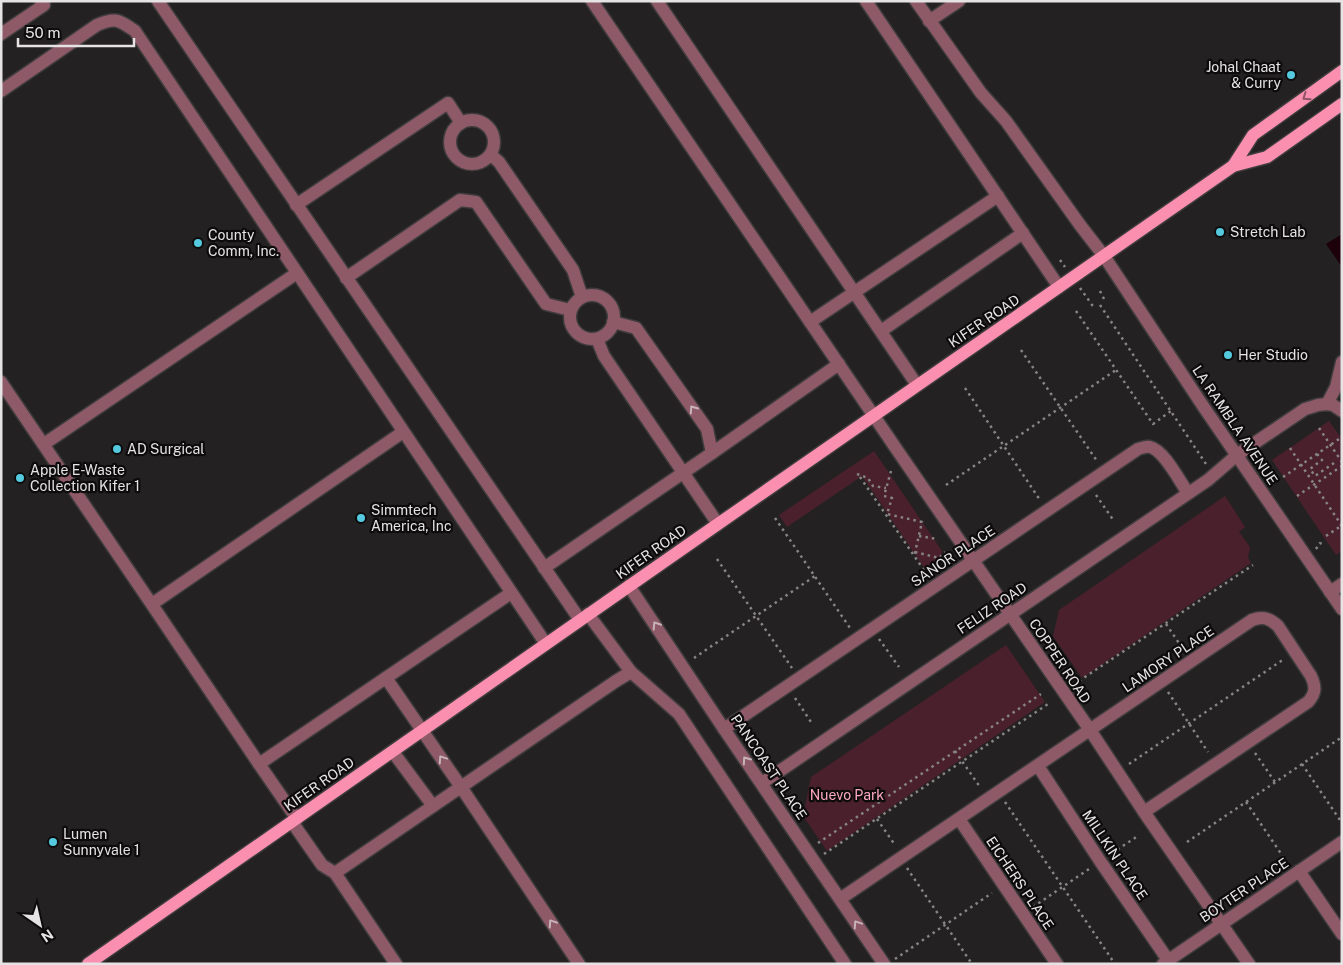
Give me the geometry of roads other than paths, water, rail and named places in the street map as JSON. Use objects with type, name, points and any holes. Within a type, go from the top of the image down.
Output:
[{"type":"main road","name":"KIFER ROAD","points":[[1233,166],[1253,135],[1342,71]]},
{"type":"main road","name":"KIFER ROAD","points":[[88,964],[1233,166],[1267,157],[1342,104]]},
{"type":"street","points":[[1,34],[44,5],[41,1]]},
{"type":"street","points":[[158,1],[544,568],[631,672],[679,714],[845,964]]},
{"type":"street","name":"COPPER ROAD","points":[[592,1],[1249,964]]},
{"type":"street","points":[[657,1],[918,385]]},
{"type":"street","points":[[866,1],[1059,287]]},
{"type":"street","name":"LA RAMBLA AVENUE","points":[[916,1],[981,93],[1006,120],[1104,256],[1203,406],[1342,609]]},
{"type":"street","points":[[929,21],[959,1]]},
{"type":"street","points":[[1,91],[97,25],[109,20],[122,22],[135,31],[546,644]]},
{"type":"street","points":[[296,204],[448,103],[461,123]]},
{"type":"street","points":[[468,120],[476,120],[489,127],[493,134],[494,148],[491,155],[479,164],[464,163],[457,159],[453,153],[450,140],[452,133],[461,123],[468,120]]},
{"type":"street","points":[[491,155],[499,162],[573,270],[582,297]]},
{"type":"street","points":[[810,322],[998,196]]},
{"type":"street","points":[[346,278],[460,200],[476,202],[546,304],[570,310]]},
{"type":"street","points":[[881,331],[1023,233]]},
{"type":"street","points":[[44,444],[297,273]]},
{"type":"street","points":[[596,295],[608,302],[612,308],[614,322],[608,333],[597,339],[590,340],[584,338],[573,330],[569,317],[570,310],[577,300],[582,297],[596,295]]},
{"type":"street","points":[[614,322],[636,328],[706,429],[712,453]]},
{"type":"street","points":[[597,339],[604,356],[718,524]]},
{"type":"street","points":[[1342,362],[1336,387],[1327,404],[1333,405],[1342,411]]},
{"type":"street","points":[[544,568],[839,364]]},
{"type":"street","points":[[1,382],[259,764],[322,865],[335,873],[396,964]]},
{"type":"street","name":"FELIZ ROAD","points":[[762,783],[1208,480],[1237,455],[1305,409],[1327,404]]},
{"type":"street","points":[[152,604],[403,432]]},
{"type":"street","name":"SANOR PLACE","points":[[724,729],[1138,449],[1148,446],[1155,449],[1188,493]]},
{"type":"street","points":[[1330,592],[1342,584]]},
{"type":"street","name":"PANCOAST PLACE","points":[[630,586],[724,729],[840,899],[887,963]]},
{"type":"street","points":[[259,764],[512,593]]},
{"type":"street","name":"LAMORY PLACE","points":[[840,899],[1252,620],[1266,618],[1273,621],[1311,676],[1316,690],[1312,697],[1308,702],[1144,812]]},
{"type":"street","points":[[335,873],[631,672]]},
{"type":"street","points":[[386,678],[461,787],[578,964]]},
{"type":"street","points":[[393,752],[433,806]]},
{"type":"street","name":"MILLKIN PLACE","points":[[1038,766],[1165,962]]},
{"type":"street","name":"EICHERS PLACE","points":[[959,819],[1057,964]]},
{"type":"street","name":"BOYTER PLACE","points":[[1165,962],[1342,842]]},
{"type":"street","points":[[1299,871],[1342,934]]},
{"type":"place","name":"Johal Chaat & Curry","points":[[1291,75]]},
{"type":"place","name":"Stretch Lab","points":[[1220,232]]},
{"type":"place","name":"County Comm, Inc.","points":[[198,243]]},
{"type":"place","name":"Her Studio","points":[[1228,355]]},
{"type":"place","name":"AD Surgical","points":[[117,449]]},
{"type":"place","name":"Apple E-Waste Collection Kifer 1","points":[[20,478]]},
{"type":"place","name":"Simmtech America, Inc","points":[[361,518]]},
{"type":"place","name":"Lumen Sunnyvale 1","points":[[53,842]]},
{"type":"park label","name":"Nuevo Park","points":[[847,795]]}]
